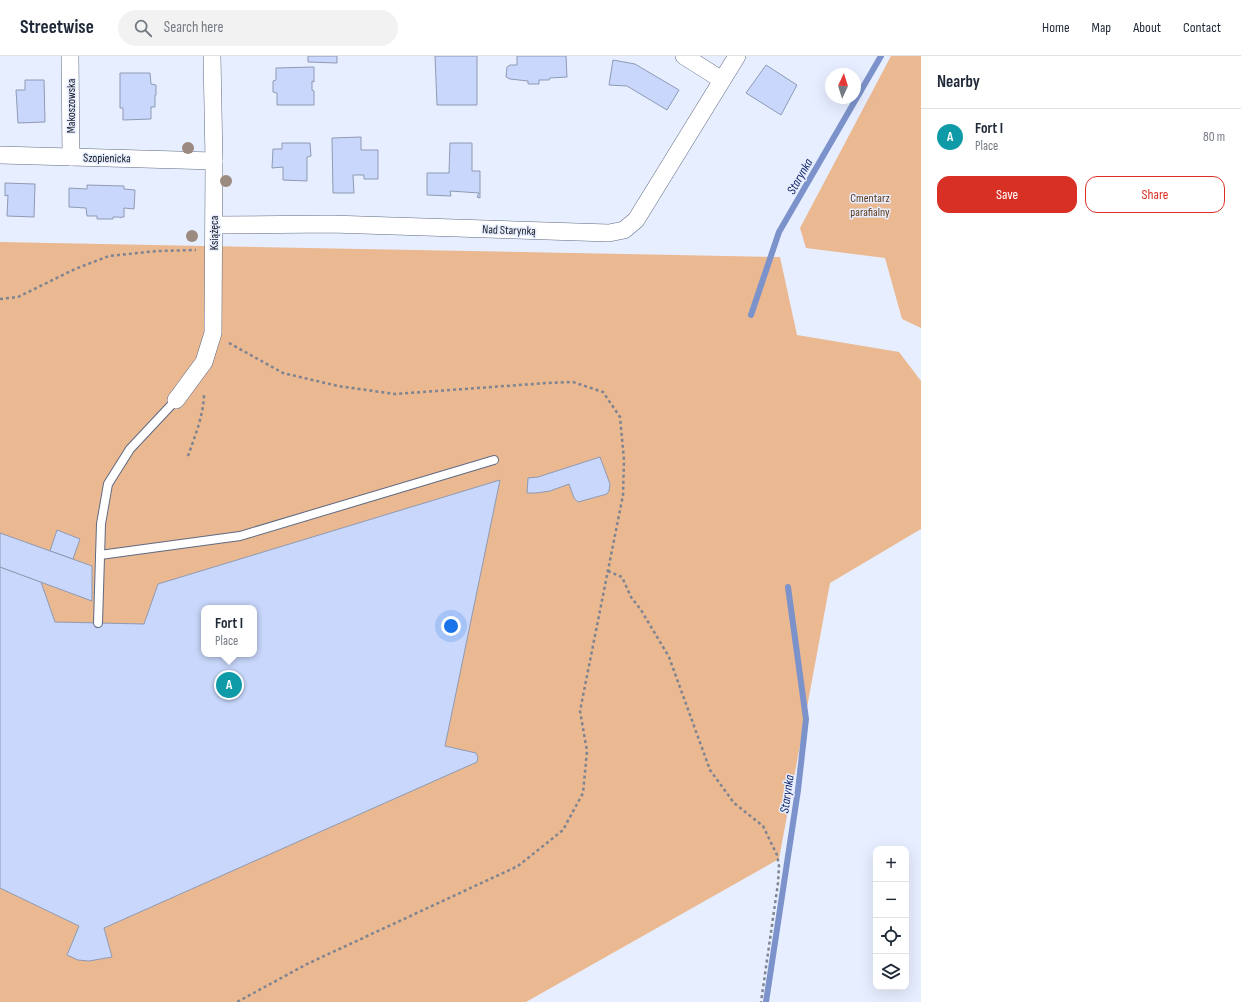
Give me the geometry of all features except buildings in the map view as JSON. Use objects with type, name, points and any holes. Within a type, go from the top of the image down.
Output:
[{"type":"street","name":"Makoszowska","points":[[70,56],[71,157]]},
{"type":"street","name":"Książęca","points":[[176,400],[204,362],[213,334],[214,161],[212,56]]},
{"type":"street","points":[[684,56],[722,80]]},
{"type":"street","name":"Nad Starynką","points":[[214,225],[332,224],[609,232],[624,230],[636,220],[737,56]]},
{"type":"street","name":"Szopienicka","points":[[0,155],[214,161]]},
{"type":"lane","points":[[98,623],[101,524],[108,484],[130,449],[176,400]]},
{"type":"lane","points":[[100,555],[240,536],[494,460]]},
{"type":"path","points":[[0,299],[18,297],[75,269],[109,256],[157,251],[214,249]]},
{"type":"path","points":[[213,334],[283,373],[338,386],[395,394],[573,382],[603,392],[620,417],[624,460],[623,495],[580,711],[587,751],[583,793],[563,830],[518,866],[307,964],[237,1002]]},
{"type":"path","points":[[188,456],[197,432],[204,402],[204,362]]},
{"type":"path","points":[[608,571],[622,576],[631,597],[641,610],[669,657],[710,770],[734,803],[763,826],[777,855],[779,866],[778,884],[761,1002]]},
{"type":"green space","name":"Cmentarz parafialny","points":[[891,56],[921,56],[921,328],[902,319],[885,258],[806,248],[800,228]]},
{"type":"green space","points":[[0,242],[780,257],[797,335],[899,352],[921,381],[921,529],[830,583],[779,859],[526,1002],[0,1002]]},
{"type":"waterway","name":"Starynka","points":[[751,315],[779,232],[881,56]]},
{"type":"waterway","name":"Starynka","points":[[766,1002],[798,790],[806,719],[788,587]]},
{"type":"place","name":"Fort I","points":[[229,685]]}]
